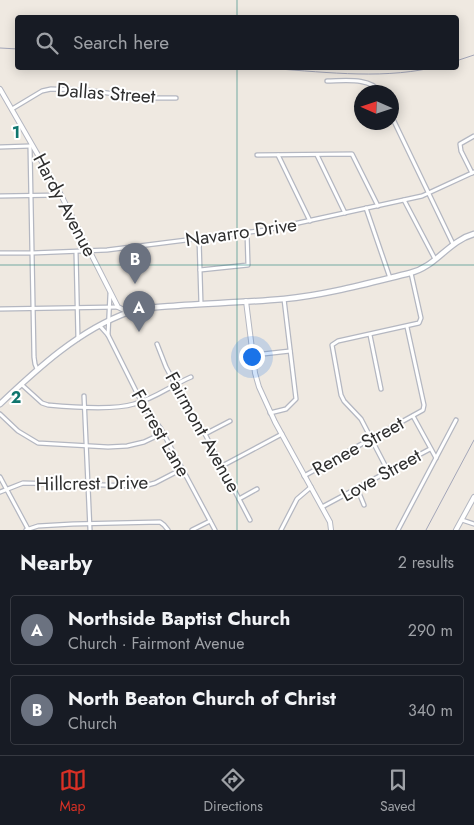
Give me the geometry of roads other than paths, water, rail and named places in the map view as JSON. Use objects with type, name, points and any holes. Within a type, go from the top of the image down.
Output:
[{"type":"main road","points":[[0,404],[38,369],[78,339],[108,322],[136,310],[284,298],[390,278],[411,273],[425,267],[453,244],[474,234]]},
{"type":"street","points":[[328,81],[365,82],[374,85]]},
{"type":"street","name":"Hardy Avenue","points":[[0,89],[61,195],[118,306]]},
{"type":"street","name":"Dallas Street","points":[[12,109],[42,91],[51,89],[86,90],[143,98],[176,98]]},
{"type":"street","points":[[398,130],[453,244]]},
{"type":"street","points":[[473,172],[461,151],[460,144],[474,136]]},
{"type":"street","points":[[0,147],[32,146],[34,357],[38,369]]},
{"type":"street","points":[[316,154],[345,213]]},
{"type":"street","points":[[257,155],[352,154],[378,206]]},
{"type":"street","points":[[278,155],[310,221]]},
{"type":"street","name":"Navarro Drive","points":[[0,253],[90,252],[247,232],[310,221],[429,194],[473,172]]},
{"type":"street","points":[[0,196],[61,195]]},
{"type":"street","points":[[404,200],[435,259]]},
{"type":"street","points":[[366,208],[390,278]]},
{"type":"street","points":[[200,270],[248,265],[247,232]]},
{"type":"street","points":[[199,238],[201,304]]},
{"type":"street","points":[[76,252],[78,339]]},
{"type":"street","points":[[388,472],[361,420],[341,395],[332,347],[334,343],[417,324],[421,320],[411,273]]},
{"type":"street","name":"Forrest Lane","points":[[108,335],[110,291]]},
{"type":"street","points":[[270,413],[286,409],[296,399],[284,298]]},
{"type":"street","points":[[246,301],[257,380],[270,413],[330,522],[331,530]]},
{"type":"street","points":[[0,309],[118,306],[124,310],[136,310]]},
{"type":"street","name":"Forrest Lane","points":[[100,326],[108,335],[142,402],[163,433],[214,530]]},
{"type":"street","points":[[408,327],[424,405],[423,410],[413,416],[430,448]]},
{"type":"street","points":[[370,335],[382,389]]},
{"type":"street","name":"Fairmont Avenue","points":[[157,344],[195,422],[205,434],[250,520]]},
{"type":"street","points":[[253,355],[290,351]]},
{"type":"street","points":[[21,384],[45,404],[124,406],[142,402],[175,383],[190,377]]},
{"type":"street","points":[[84,396],[90,530]]},
{"type":"street","points":[[0,414],[18,432],[34,443],[108,447],[134,445],[163,433]]},
{"type":"street","name":"Renee Street","points":[[304,476],[413,416]]},
{"type":"street","points":[[398,530],[456,420]]},
{"type":"street","points":[[205,434],[230,421]]},
{"type":"street","points":[[222,466],[282,434]]},
{"type":"street","name":"Love Street","points":[[322,507],[430,448],[436,458]]},
{"type":"street","name":"Hillcrest Drive","points":[[0,492],[23,483],[144,486],[182,469]]},
{"type":"street","points":[[0,477],[28,530],[38,526],[160,522],[168,530]]},
{"type":"street","points":[[281,530],[297,499],[311,487]]},
{"type":"street","points":[[357,488],[364,505]]},
{"type":"street","points":[[239,499],[257,489]]},
{"type":"street","points":[[456,530],[474,497]]},
{"type":"street","points":[[462,520],[474,524]]},
{"type":"street","points":[[192,530],[210,521]]},
{"type":"railway","points":[[0,48],[15,49]]},
{"type":"railway","points":[[459,60],[474,55]]},
{"type":"railway","points":[[294,70],[369,74],[421,70]]},
{"type":"railway","points":[[426,530],[474,440]]},
{"type":"place","name":"North Beaton Church of Christ","points":[[135,284]]},
{"type":"place","name":"Northside Baptist Church","points":[[139,332]]}]
